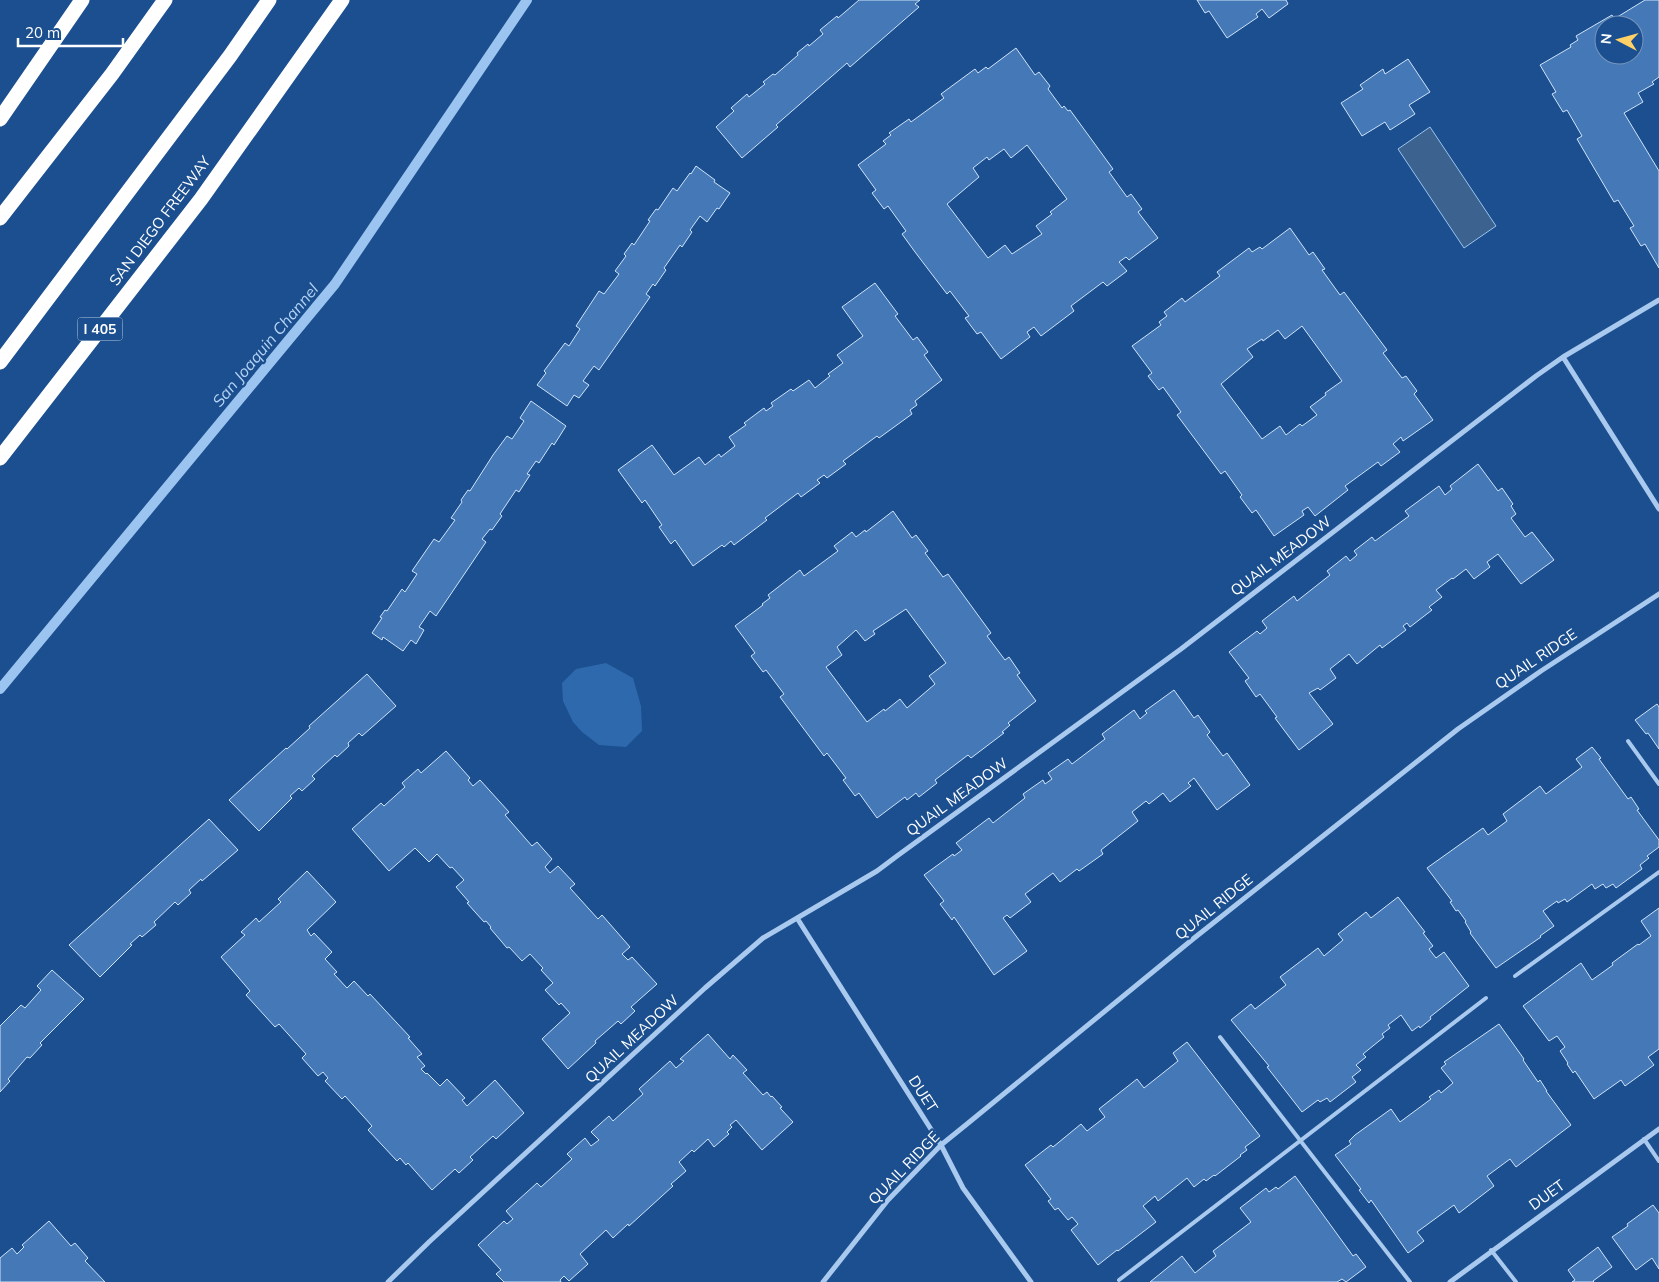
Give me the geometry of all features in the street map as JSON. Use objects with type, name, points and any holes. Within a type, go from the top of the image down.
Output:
[{"type":"highway","points":[[0,119],[82,0]]},
{"type":"highway","points":[[0,218],[112,74],[165,0]]},
{"type":"highway","points":[[0,362],[270,0]]},
{"type":"highway","name":"SAN DIEGO FREEWAY","points":[[0,458],[200,199],[342,0]]},
{"type":"street","name":"QUAIL MEADOW","points":[[388,1282],[705,988],[763,938],[883,866],[1181,649],[1536,376],[1659,300]]},
{"type":"street","points":[[1563,358],[1659,508]]},
{"type":"street","name":"QUAIL RIDGE","points":[[823,1282],[888,1200],[942,1145],[1186,945],[1443,741],[1541,671],[1659,594]]},
{"type":"street","name":"DUET","points":[[796,918],[942,1145],[963,1188],[1030,1282]]},
{"type":"street","name":"DUET","points":[[1450,1282],[1659,1128]]},
{"type":"lane","points":[[1628,741],[1659,784]]},
{"type":"lane","points":[[1515,976],[1659,872]]},
{"type":"lane","points":[[1119,1280],[1486,998]]},
{"type":"lane","points":[[1220,1038],[1410,1282]]},
{"type":"lane","points":[[1644,1139],[1659,1161]]},
{"type":"lane","points":[[1491,1250],[1516,1282]]},
{"type":"shaded area","points":[[1430,127],[1496,226],[1464,248],[1398,149]]},
{"type":"shaded area","points":[[606,663],[633,678],[641,706],[642,731],[626,747],[599,745],[582,732],[573,722],[563,701],[562,683],[576,669]]},
{"type":"building","points":[[859,0],[920,0],[915,4],[919,7],[850,67],[847,63],[776,125],[778,127],[742,158],[716,127],[734,111],[731,108],[747,94],[749,97],[765,84],[763,82],[773,74],[775,75],[798,55],[797,53],[823,34],[820,30]]},
{"type":"building","points":[[1197,0],[1286,0],[1288,4],[1269,18],[1262,9],[1256,14],[1258,17],[1227,38],[1209,11],[1205,13]]},
{"type":"building","points":[[1645,0],[1659,0],[1659,77],[1652,82],[1654,84],[1638,93],[1643,102],[1624,113],[1659,171],[1659,268],[1645,244],[1641,246],[1630,228],[1634,226],[1618,200],[1614,202],[1577,139],[1582,136],[1567,110],[1563,112],[1552,94],[1556,92],[1540,65],[1571,47],[1570,45],[1578,40],[1576,36],[1594,26],[1594,65],[1644,65],[1644,15],[1621,15]]},
{"type":"building","points":[[1016,48],[1035,75],[1039,72],[1050,86],[1048,89],[1062,108],[1064,106],[1068,111],[1070,110],[1113,169],[1109,172],[1127,197],[1131,194],[1142,209],[1138,212],[1158,238],[1129,260],[1126,257],[1119,262],[1127,271],[1107,286],[1103,282],[1071,306],[1074,311],[1041,336],[1034,327],[1027,332],[1030,337],[1001,359],[981,332],[977,334],[965,318],[969,316],[950,291],[947,294],[915,252],[902,234],[906,231],[888,206],[884,209],[872,193],[876,190],[858,165],[886,144],[883,141],[891,135],[889,133],[909,119],[911,122],[944,98],[941,94],[975,69],[978,73],[986,67],[988,69]],"holes":[[[1027,145],[1067,199],[1036,226],[1042,234],[1012,254],[1005,245],[988,258],[947,204],[979,177],[973,168],[987,157],[989,160],[1004,149],[1011,158]]]},
{"type":"building","points":[[1408,59],[1430,92],[1409,105],[1415,114],[1390,130],[1385,122],[1362,136],[1341,103],[1363,89],[1360,85],[1383,69],[1385,74]]},
{"type":"building","points":[[696,166],[730,193],[707,222],[700,216],[690,230],[692,232],[682,247],[680,245],[664,268],[666,270],[655,286],[653,284],[646,294],[650,297],[599,370],[594,366],[583,381],[589,385],[579,398],[574,395],[567,406],[537,385],[546,373],[544,371],[565,343],[569,346],[580,329],[576,326],[599,291],[604,294],[619,274],[615,271],[626,256],[624,254],[632,243],[634,245],[656,209],[658,210],[673,188],[677,191]]},
{"type":"building","points":[[1290,228],[1309,255],[1313,252],[1325,269],[1322,270],[1340,295],[1344,292],[1387,350],[1383,353],[1402,378],[1406,376],[1417,391],[1414,394],[1433,420],[1403,441],[1401,437],[1393,444],[1400,452],[1381,466],[1378,462],[1345,486],[1348,490],[1315,516],[1308,507],[1302,511],[1304,515],[1274,536],[1256,510],[1252,513],[1225,471],[1221,474],[1177,415],[1181,412],[1163,387],[1159,390],[1148,376],[1152,373],[1132,346],[1161,325],[1159,322],[1167,316],[1164,312],[1182,298],[1185,302],[1220,276],[1217,272],[1249,248],[1252,252],[1260,247],[1262,249]],"holes":[[[1302,326],[1342,381],[1310,407],[1317,415],[1302,426],[1300,424],[1286,435],[1280,426],[1262,439],[1221,384],[1253,357],[1247,349],[1262,339],[1263,341],[1278,330],[1285,339]]]},
{"type":"building","points":[[875,283],[898,314],[895,316],[913,340],[917,337],[928,352],[924,355],[942,380],[915,401],[917,405],[910,410],[912,414],[879,438],[877,436],[843,461],[846,464],[827,478],[824,475],[817,480],[820,483],[801,497],[798,493],[734,545],[731,541],[724,547],[722,545],[693,566],[675,540],[671,544],[659,527],[662,525],[645,500],[642,503],[618,470],[652,445],[674,475],[699,457],[705,465],[719,454],[721,457],[735,446],[729,437],[746,425],[744,423],[764,408],[766,411],[773,406],[771,403],[791,389],[793,391],[809,380],[815,388],[830,376],[828,374],[843,363],[837,355],[863,336],[842,307]]},
{"type":"building","points":[[531,401],[566,426],[554,445],[552,443],[539,463],[536,461],[527,474],[530,475],[519,492],[516,490],[500,514],[502,516],[492,530],[490,529],[482,539],[486,542],[436,616],[430,611],[419,627],[424,630],[416,644],[411,640],[403,651],[383,637],[382,640],[372,633],[382,618],[380,617],[385,610],[387,611],[402,589],[405,592],[417,574],[412,571],[434,539],[439,542],[455,520],[451,518],[462,502],[461,500],[468,490],[470,491],[507,436],[512,439],[524,421],[520,418]]},
{"type":"building","points":[[1478,464],[1498,491],[1502,488],[1513,504],[1511,506],[1516,514],[1511,518],[1525,537],[1532,532],[1554,560],[1521,584],[1498,554],[1487,562],[1490,567],[1474,579],[1466,569],[1436,590],[1442,597],[1429,607],[1432,610],[1410,627],[1407,623],[1403,626],[1406,630],[1382,648],[1380,645],[1357,664],[1349,654],[1330,669],[1336,678],[1320,690],[1318,688],[1309,693],[1333,724],[1299,750],[1260,694],[1256,697],[1245,681],[1249,678],[1229,652],[1257,631],[1260,634],[1267,628],[1262,621],[1294,596],[1297,601],[1330,575],[1327,571],[1346,556],[1350,561],[1357,555],[1354,551],[1372,537],[1375,541],[1409,516],[1405,511],[1439,486],[1445,495],[1452,489],[1450,486]]},
{"type":"building","points":[[893,511],[912,538],[916,535],[928,551],[925,553],[943,577],[948,574],[991,633],[987,636],[1005,660],[1009,657],[1020,673],[1017,675],[1036,701],[1008,723],[1010,725],[1002,732],[1004,733],[971,758],[968,755],[935,780],[937,783],[919,797],[916,793],[907,800],[905,797],[877,818],[859,793],[855,796],[843,780],[846,778],[827,753],[824,756],[780,697],[784,694],[766,670],[763,672],[751,656],[755,653],[735,626],[763,605],[770,598],[768,595],[800,570],[804,576],[838,551],[834,546],[852,532],[856,537],[865,530],[866,532]],"holes":[[[906,609],[946,663],[929,676],[935,684],[907,708],[900,699],[867,722],[826,667],[842,655],[837,647],[856,630],[865,641],[875,634],[873,631]]]},
{"type":"building","points":[[367,674],[396,706],[362,736],[359,733],[348,743],[349,746],[337,757],[335,755],[312,776],[315,779],[302,791],[299,788],[290,796],[292,798],[259,831],[229,800]]},
{"type":"building","points":[[1174,690],[1194,718],[1198,715],[1210,732],[1207,735],[1223,756],[1227,753],[1250,785],[1217,810],[1194,778],[1188,783],[1191,786],[1170,802],[1163,793],[1149,804],[1146,801],[1132,812],[1138,821],[1101,850],[1103,854],[1079,871],[1077,869],[1060,882],[1053,873],[1025,894],[1031,902],[1010,918],[1007,915],[1003,918],[1027,951],[994,975],[954,917],[952,920],[940,904],[944,901],[924,875],[953,854],[954,856],[962,850],[956,843],[989,818],[993,823],[1025,798],[1023,794],[1043,780],[1045,784],[1052,779],[1048,773],[1068,759],[1072,764],[1105,739],[1102,734],[1134,710],[1140,719],[1147,713],[1145,711]]},
{"type":"building","points":[[1657,704],[1659,707],[1659,749],[1648,733],[1646,734],[1635,720]]},
{"type":"building","points":[[1592,747],[1628,799],[1631,797],[1639,809],[1637,810],[1659,840],[1659,847],[1647,856],[1649,858],[1640,865],[1642,869],[1616,888],[1613,884],[1606,888],[1603,884],[1595,889],[1592,884],[1567,902],[1565,899],[1558,903],[1557,901],[1543,911],[1554,926],[1496,968],[1470,933],[1466,921],[1458,910],[1456,911],[1450,902],[1452,901],[1427,868],[1483,828],[1488,835],[1507,821],[1503,814],[1540,786],[1546,794],[1582,767],[1576,759]]},
{"type":"building","points":[[446,751],[470,778],[468,780],[473,786],[480,780],[509,812],[505,815],[532,846],[537,842],[552,859],[545,867],[550,873],[558,866],[575,884],[570,888],[598,919],[602,915],[630,947],[622,954],[628,960],[632,957],[657,984],[631,1007],[635,1011],[621,1024],[618,1021],[595,1041],[596,1043],[568,1069],[542,1039],[570,1013],[561,1003],[559,1005],[545,990],[553,983],[530,954],[522,961],[509,947],[507,948],[486,921],[484,922],[467,903],[469,902],[456,887],[464,880],[437,854],[429,862],[415,848],[389,871],[352,829],[381,803],[384,806],[405,787],[402,783],[418,769],[421,773]]},
{"type":"building","points":[[209,819],[238,850],[189,890],[191,893],[178,905],[175,902],[154,922],[156,925],[130,944],[132,945],[100,977],[69,945]]},
{"type":"building","points":[[307,871],[336,902],[307,930],[311,936],[314,933],[332,952],[325,959],[337,972],[334,974],[347,988],[354,981],[368,996],[370,994],[410,1037],[408,1038],[422,1054],[417,1057],[425,1066],[421,1069],[440,1086],[447,1079],[465,1098],[462,1100],[467,1106],[495,1080],[524,1113],[496,1139],[493,1136],[470,1157],[473,1160],[459,1173],[455,1169],[432,1190],[408,1163],[406,1165],[400,1158],[397,1161],[368,1130],[372,1126],[345,1096],[342,1099],[325,1081],[328,1078],[323,1072],[318,1076],[302,1058],[306,1054],[279,1024],[275,1027],[246,995],[250,991],[221,957],[245,935],[241,932],[256,918],[259,922],[281,902],[278,899]]},
{"type":"building","points":[[1398,897],[1425,932],[1423,933],[1433,946],[1429,949],[1436,958],[1444,952],[1469,986],[1430,1017],[1431,1019],[1420,1028],[1419,1026],[1412,1031],[1401,1015],[1388,1025],[1390,1028],[1382,1034],[1384,1037],[1363,1054],[1366,1057],[1356,1065],[1361,1070],[1352,1077],[1356,1082],[1330,1102],[1327,1098],[1320,1102],[1318,1100],[1302,1112],[1267,1067],[1269,1066],[1231,1020],[1251,1004],[1255,1009],[1286,985],[1280,977],[1318,948],[1324,956],[1343,940],[1338,934],[1366,912],[1371,918]]},
{"type":"building","points":[[1659,908],[1659,1049],[1648,1057],[1654,1065],[1625,1086],[1621,1080],[1594,1099],[1575,1071],[1573,1073],[1567,1064],[1560,1051],[1565,1047],[1557,1036],[1549,1041],[1523,1006],[1581,963],[1592,980],[1613,965],[1612,963],[1651,936],[1641,921]]},
{"type":"building","points":[[52,970],[84,999],[40,1043],[42,1045],[30,1058],[27,1057],[8,1079],[10,1081],[0,1092],[0,1026],[21,1005],[25,1008],[41,990],[37,986]]},
{"type":"building","points":[[1499,1024],[1538,1082],[1540,1080],[1571,1125],[1516,1167],[1510,1159],[1487,1176],[1494,1186],[1459,1213],[1454,1205],[1417,1232],[1424,1241],[1408,1253],[1371,1200],[1369,1203],[1359,1190],[1361,1189],[1335,1155],[1351,1144],[1349,1141],[1355,1135],[1391,1109],[1400,1122],[1431,1099],[1429,1097],[1439,1090],[1441,1093],[1453,1083],[1441,1068],[1446,1064],[1444,1062]]},
{"type":"building","points":[[708,1034],[730,1059],[733,1055],[747,1070],[743,1073],[763,1095],[767,1092],[772,1096],[793,1122],[762,1150],[736,1120],[730,1125],[732,1127],[727,1132],[729,1134],[714,1147],[708,1139],[694,1152],[692,1150],[679,1162],[686,1171],[671,1184],[673,1186],[613,1238],[606,1230],[580,1254],[588,1264],[569,1281],[564,1276],[560,1280],[561,1282],[504,1282],[496,1274],[501,1270],[478,1245],[504,1221],[507,1224],[513,1219],[506,1211],[537,1183],[541,1187],[572,1159],[567,1154],[585,1138],[591,1146],[599,1140],[591,1132],[609,1116],[613,1121],[643,1094],[639,1089],[670,1061],[676,1068],[684,1061],[680,1059]]},
{"type":"building","points":[[1187,1042],[1260,1136],[1245,1147],[1247,1150],[1241,1156],[1215,1176],[1206,1181],[1204,1179],[1194,1187],[1187,1178],[1158,1201],[1155,1196],[1143,1206],[1156,1222],[1098,1265],[1071,1230],[1078,1224],[1072,1217],[1068,1220],[1058,1208],[1055,1210],[1048,1201],[1051,1199],[1025,1165],[1051,1145],[1053,1147],[1081,1124],[1087,1131],[1105,1117],[1099,1109],[1137,1079],[1144,1088],[1178,1061],[1173,1053]]},
{"type":"building","points":[[1295,1176],[1353,1256],[1356,1254],[1366,1267],[1346,1282],[1342,1279],[1337,1282],[1150,1282],[1182,1256],[1195,1273],[1216,1256],[1213,1251],[1251,1222],[1240,1208],[1266,1188],[1269,1192],[1276,1187],[1278,1189]]},
{"type":"building","points":[[1653,1205],[1659,1213],[1659,1269],[1652,1258],[1636,1270],[1612,1237]]},
{"type":"building","points":[[49,1221],[71,1246],[75,1243],[88,1258],[85,1261],[105,1282],[0,1282],[0,1258],[12,1248],[17,1254],[24,1247],[22,1245]]},
{"type":"building","points":[[1598,1247],[1612,1267],[1594,1282],[1572,1282],[1575,1280],[1568,1270]]},
{"type":"waterway","name":"San Joaquin Channel","points":[[0,689],[335,284],[527,0]]}]
